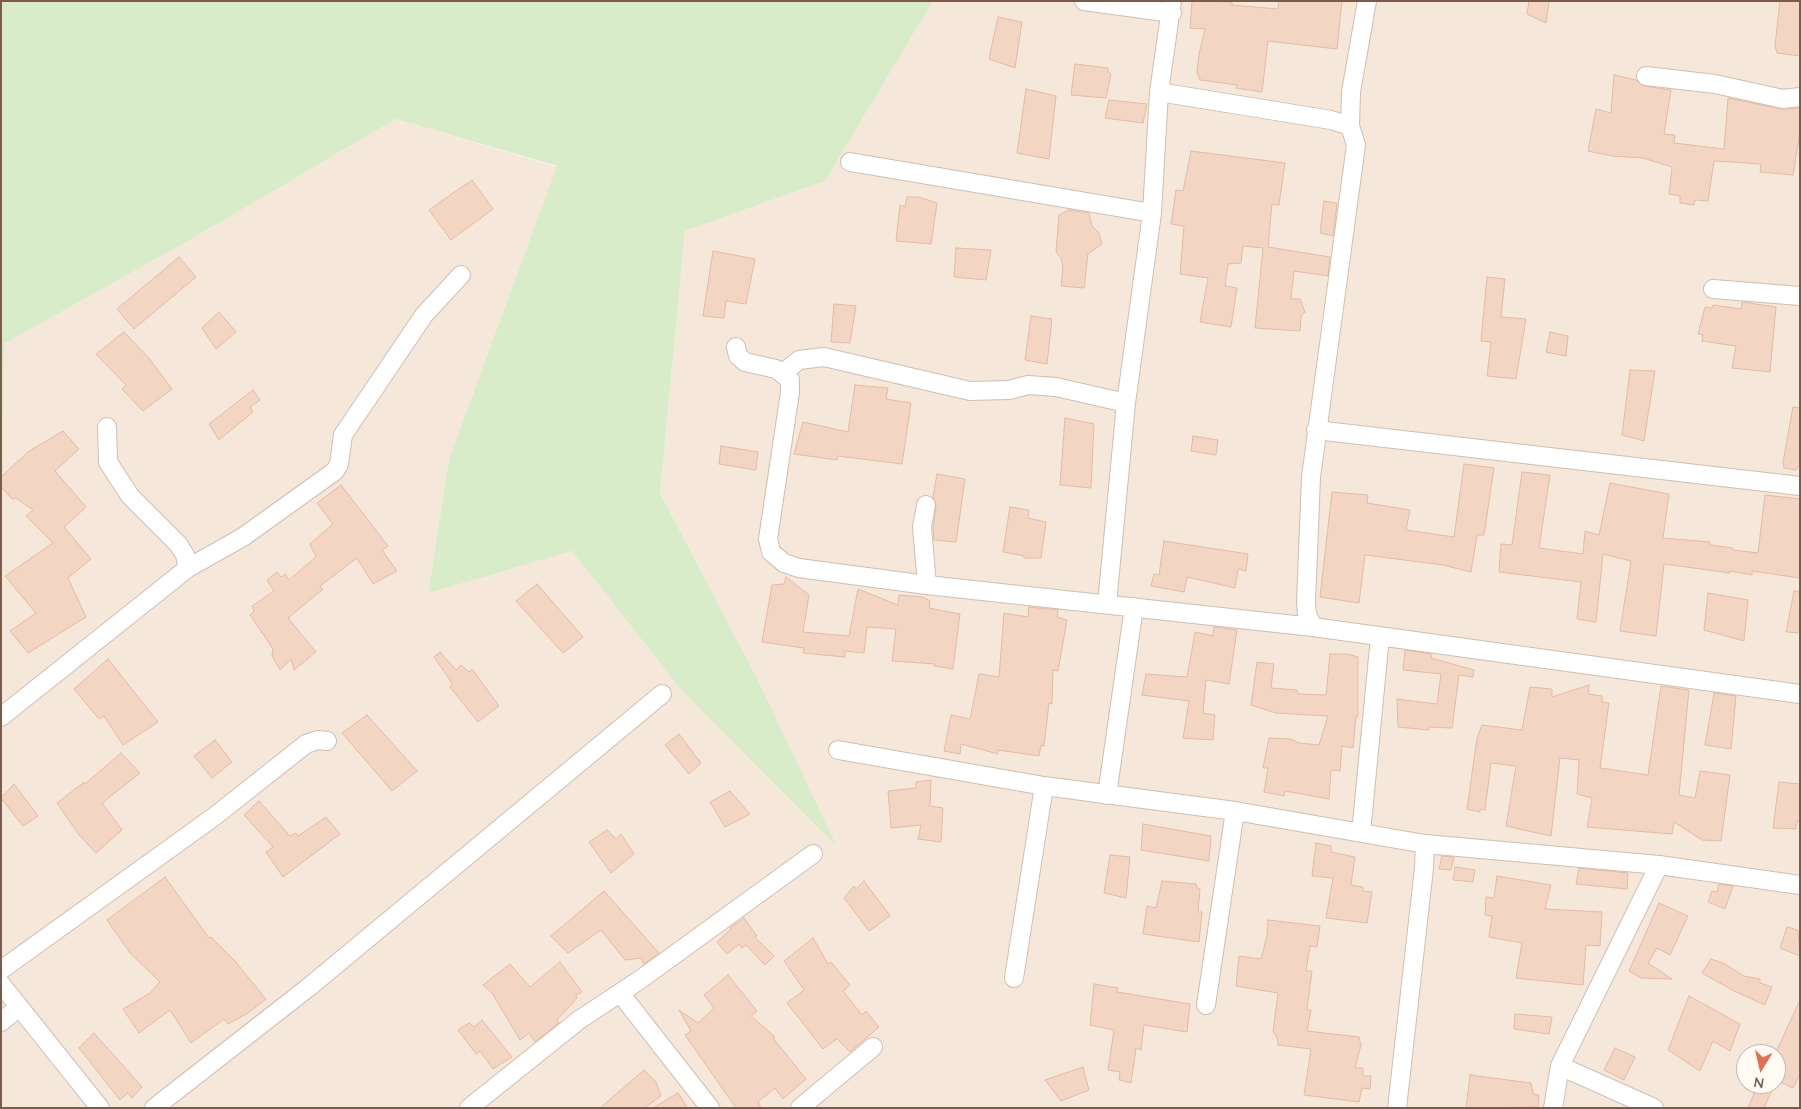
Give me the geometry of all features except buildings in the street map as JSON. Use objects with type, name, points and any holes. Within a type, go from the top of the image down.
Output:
[{"type":"street","points":[[1084,1],[1172,7],[1159,92],[1152,213],[1126,403],[1107,604]]},
{"type":"street","points":[[1313,627],[1307,614],[1306,602],[1311,477],[1356,145],[1350,126],[1351,92],[1367,1]]},
{"type":"street","points":[[1646,76],[1715,84],[1783,99],[1800,97]]},
{"type":"street","points":[[1159,92],[1331,120],[1350,126]]},
{"type":"street","points":[[850,162],[1152,213]]},
{"type":"street","points":[[1,717],[188,568],[242,537],[335,470],[339,464],[343,435],[424,315],[461,275]]},
{"type":"street","points":[[1713,289],[1800,296]]},
{"type":"street","points":[[736,347],[738,356],[745,362],[783,373],[790,380],[790,392],[768,539],[771,552],[784,563],[799,568],[927,585],[1313,627],[1800,694]]},
{"type":"street","points":[[783,373],[799,360],[824,357],[970,391],[1009,390],[1028,386],[1056,387],[1126,403]]},
{"type":"street","points":[[107,427],[108,462],[130,496],[178,544],[185,555],[188,568]]},
{"type":"street","points":[[1316,430],[1800,486]]},
{"type":"street","points":[[926,505],[922,527],[927,585]]},
{"type":"street","points":[[1107,795],[1134,607]]},
{"type":"street","points":[[1360,833],[1380,637]]},
{"type":"street","points":[[154,1108],[309,987],[662,694]]},
{"type":"street","points":[[1,970],[144,870],[306,744],[318,740],[327,741]]},
{"type":"street","points":[[838,750],[1044,786],[1235,811],[1425,844],[1659,865],[1800,885]]},
{"type":"street","points":[[1014,978],[1044,786]]},
{"type":"street","points":[[1206,1005],[1235,811]]},
{"type":"street","points":[[1397,1108],[1424,868],[1425,844]]},
{"type":"street","points":[[469,1108],[579,1020],[620,993],[813,854]]},
{"type":"street","points":[[1553,1108],[1560,1066],[1659,865]]},
{"type":"street","points":[[1,984],[100,1108]]},
{"type":"street","points":[[620,993],[710,1108]]},
{"type":"street","points":[[1,1022],[19,1007]]},
{"type":"street","points":[[800,1108],[873,1047]]},
{"type":"street","points":[[1560,1066],[1654,1108]]},
{"type":"shaded area","points":[[933,1],[1800,1],[1800,1108],[1,1108],[1,493],[3,486],[4,344],[195,237],[396,119],[557,167],[449,459],[428,592],[572,551],[682,691],[836,846],[757,678],[660,493],[685,231],[825,181]]},
{"type":"green space","points":[[1,1],[933,1],[825,181],[685,231],[660,493],[757,678],[837,847],[682,691],[572,551],[428,593],[449,459],[557,166],[396,119],[195,237],[4,344],[3,486],[1,493]]}]
